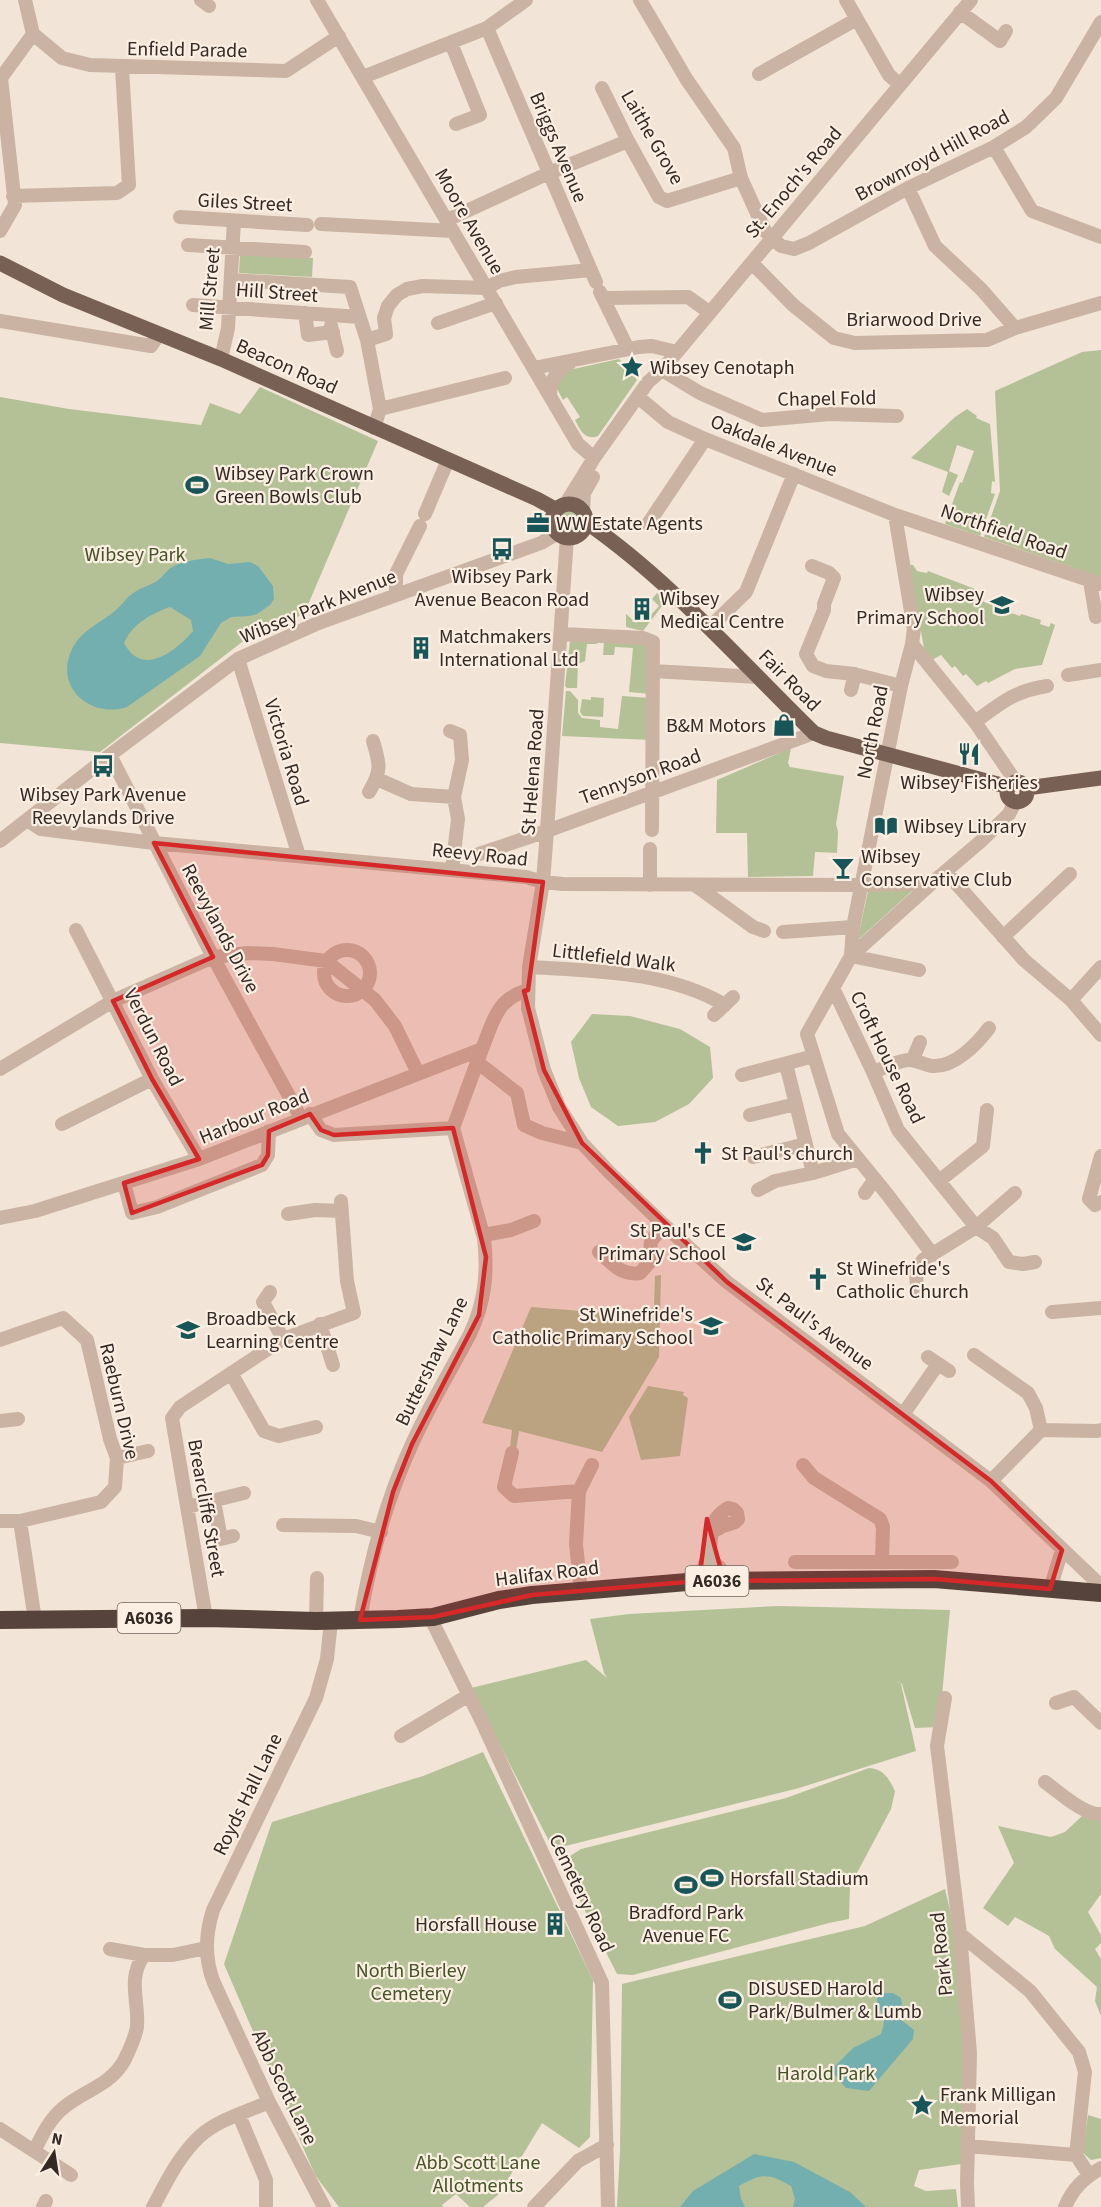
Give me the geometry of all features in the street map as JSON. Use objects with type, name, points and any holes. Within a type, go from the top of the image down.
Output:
[{"type":"highway","name":"Halifax Road","points":[[0,1620],[206,1618],[323,1621],[433,1617],[499,1600],[699,1581],[934,1579],[1101,1593]]},
{"type":"main road","name":"Beacon Road","points":[[0,263],[63,295],[221,359],[561,508]]},
{"type":"main road","points":[[575,506],[584,516],[581,533],[562,535],[553,522],[561,508],[575,506]]},
{"type":"main road","name":"Fair Road","points":[[584,516],[709,627],[814,733],[887,754],[1017,786]]},
{"type":"main road","points":[[1015,802],[1008,797],[1017,786],[1101,777]]},
{"type":"street","points":[[0,231],[15,205],[0,77],[33,34],[25,0]]},
{"type":"street","name":"Moore Avenue","points":[[318,0],[578,444],[594,458]]},
{"type":"street","points":[[363,77],[487,28],[526,0]]},
{"type":"street","points":[[640,0],[687,80],[734,148],[741,178],[765,231],[773,237]]},
{"type":"street","points":[[846,0],[889,75],[900,84]]},
{"type":"street","name":"St. Enoch's Road","points":[[561,508],[594,458],[655,386],[662,370],[971,0]]},
{"type":"street","points":[[958,16],[1000,41],[1006,31]]},
{"type":"street","points":[[759,74],[857,19]]},
{"type":"street","name":"Brownroyd Hill Road","points":[[773,237],[781,246],[794,249],[809,243],[908,188],[994,147],[1026,127],[1056,98],[1101,22]]},
{"type":"street","name":"Briggs Avenue","points":[[487,28],[597,284],[634,348]]},
{"type":"street","name":"Enfield Parade","points":[[33,34],[62,58],[90,65],[122,68],[286,71],[339,36]]},
{"type":"street","points":[[451,43],[480,115],[456,124]]},
{"type":"street","points":[[14,196],[117,193],[129,185],[122,68]]},
{"type":"street","name":"Laithe Grove","points":[[602,88],[628,141],[659,197],[663,200],[668,201],[741,178]]},
{"type":"street","points":[[450,225],[549,173],[628,141]]},
{"type":"street","points":[[994,147],[1032,211],[1101,237]]},
{"type":"street","points":[[908,188],[935,246],[981,289],[1015,328]]},
{"type":"street","name":"Giles Street","points":[[180,217],[314,225],[450,225]]},
{"type":"street","name":"Mill Street","points":[[221,359],[228,328],[234,221]]},
{"type":"street","points":[[188,245],[305,252]]},
{"type":"street","name":"Briarwood Drive","points":[[752,262],[793,304],[834,338],[855,343],[987,340],[1015,328],[1101,303]]},
{"type":"street","points":[[367,340],[386,334],[384,318],[388,306],[397,295],[407,289],[423,286],[487,288],[499,281],[516,277],[597,284],[688,297],[709,312]]},
{"type":"street","points":[[231,280],[350,287],[367,340],[380,409],[374,428]]},
{"type":"street","points":[[438,323],[496,303]]},
{"type":"street","name":"Hill Street","points":[[194,306],[358,317]]},
{"type":"street","points":[[305,313],[308,335],[333,332]]},
{"type":"street","points":[[329,315],[337,351]]},
{"type":"street","points":[[0,321],[151,346],[159,334]]},
{"type":"street","points":[[534,368],[634,348],[652,346],[677,352]]},
{"type":"street","name":"Chapel Fold","points":[[634,348],[654,355],[660,361],[662,370],[700,393],[762,420],[830,414],[897,416]]},
{"type":"street","points":[[550,396],[554,376],[572,361]]},
{"type":"street","points":[[380,409],[505,378]]},
{"type":"street","name":"St. Enoch's Road","points":[[584,516],[584,493],[589,482],[641,400]]},
{"type":"street","name":"Oakdale Avenue","points":[[641,400],[668,422],[705,439],[895,515]]},
{"type":"street","points":[[648,524],[705,439]]},
{"type":"street","points":[[396,595],[396,574],[423,520],[447,460]]},
{"type":"street","points":[[709,627],[746,592],[794,474]]},
{"type":"street","name":"Northfield Road","points":[[895,515],[1096,583]]},
{"type":"street","name":"North Road","points":[[850,956],[853,927],[914,629],[895,515]]},
{"type":"street","name":"Wibsey Park Avenue","points":[[0,841],[110,754],[238,659],[316,624],[562,535]]},
{"type":"street","name":"St Helena Road","points":[[528,1008],[529,967],[543,882],[562,634],[562,535]]},
{"type":"street","points":[[812,566],[829,573],[834,578],[806,654],[809,661],[813,666],[826,671],[855,674],[901,686]]},
{"type":"street","points":[[1096,583],[1096,617]]},
{"type":"street","points":[[562,634],[643,638],[653,642],[652,830]]},
{"type":"street","points":[[912,644],[975,722],[1017,786]]},
{"type":"street","name":"Victoria Road","points":[[238,659],[299,856]]},
{"type":"street","points":[[653,670],[757,677]]},
{"type":"street","points":[[1068,675],[1101,670]]},
{"type":"street","points":[[851,690],[855,674]]},
{"type":"street","points":[[975,722],[1013,694],[1047,686]]},
{"type":"street","points":[[450,731],[460,735],[462,760],[453,797],[458,819],[452,870]]},
{"type":"street","name":"Tennyson Road","points":[[479,854],[814,733]]},
{"type":"street","points":[[369,792],[377,780],[379,771],[373,741]]},
{"type":"street","name":"Reevylands Drive","points":[[110,754],[213,957],[306,1116],[321,1130],[334,1135],[453,1128]]},
{"type":"street","points":[[377,780],[411,794],[453,797]]},
{"type":"street","points":[[933,1255],[838,1134],[807,1034],[850,956],[1002,821],[1015,802]]},
{"type":"street","name":"Reevy Road","points":[[27,820],[41,829],[154,843],[526,877],[563,884],[862,885],[933,882]]},
{"type":"street","points":[[650,849],[650,885]]},
{"type":"street","points":[[946,872],[1024,960],[1071,1000],[1101,1035]]},
{"type":"street","points":[[1004,937],[1070,874]]},
{"type":"street","points":[[695,885],[753,927],[764,931]]},
{"type":"street","points":[[783,932],[853,927]]},
{"type":"street","name":"Verdun Road","points":[[76,930],[152,1079],[200,1159]]},
{"type":"street","points":[[339,950],[355,950],[362,954],[370,968],[370,976],[363,990],[350,996],[335,993],[325,982],[323,975],[327,961],[339,950]]},
{"type":"street","points":[[0,1068],[113,1001],[213,957],[273,954],[327,961],[363,990],[375,1000],[395,1026],[418,1073]]},
{"type":"street","points":[[850,956],[919,970]]},
{"type":"street","name":"Littlefield Walk","points":[[529,967],[607,972],[674,984],[729,1001],[714,1015]]},
{"type":"street","points":[[1071,1000],[1101,968]]},
{"type":"street","name":"Croft House Road","points":[[833,988],[873,1071],[898,1130],[976,1227],[993,1238],[1009,1262],[1023,1264],[1035,1262]]},
{"type":"street","points":[[453,1128],[496,1014],[508,998],[528,990]]},
{"type":"street","points":[[496,1014],[505,1007],[528,1008]]},
{"type":"street","name":"St. Paul's Avenue","points":[[528,1008],[535,1044],[544,1070],[559,1107],[582,1143],[664,1225],[727,1281],[991,1481],[1101,1586]]},
{"type":"street","points":[[913,1059],[922,1065],[948,1064],[979,1041],[989,1028]]},
{"type":"street","points":[[913,1059],[920,1042]]},
{"type":"street","points":[[480,1055],[517,1093],[524,1125],[542,1133],[582,1143]]},
{"type":"street","name":"Harbour Road","points":[[0,1218],[35,1211],[200,1159],[418,1073],[480,1055]]},
{"type":"street","points":[[741,1075],[814,1056]]},
{"type":"street","points":[[873,1071],[913,1059]]},
{"type":"street","points":[[786,1064],[813,1173]]},
{"type":"street","points":[[62,1124],[152,1079]]},
{"type":"street","points":[[750,1115],[796,1104]]},
{"type":"street","points":[[939,1181],[983,1146],[987,1110]]},
{"type":"street","name":"Buttershaw Lane","points":[[360,1620],[393,1492],[412,1444],[479,1316],[486,1280],[483,1235],[453,1128]]},
{"type":"street","points":[[124,1183],[132,1213],[157,1207],[262,1164],[268,1155],[268,1131]]},
{"type":"street","points":[[753,1157],[806,1144]]},
{"type":"street","points":[[1100,1203],[1095,1205],[1089,1199],[1101,1156]]},
{"type":"street","points":[[758,1190],[775,1181],[858,1160]]},
{"type":"street","points":[[865,1192],[875,1179]]},
{"type":"street","points":[[917,1289],[916,1270],[923,1260],[976,1227],[1015,1193]]},
{"type":"street","points":[[288,1214],[342,1206],[347,1281],[354,1313],[283,1339],[231,1373],[264,1431],[279,1436],[316,1427]]},
{"type":"street","points":[[483,1235],[511,1230],[534,1221]]},
{"type":"street","points":[[599,1252],[621,1271],[629,1275],[640,1273],[649,1263],[651,1241],[664,1225]]},
{"type":"street","points":[[270,1292],[263,1302],[283,1339]]},
{"type":"street","points":[[1052,1312],[1101,1308]]},
{"type":"street","name":"Raeburn Drive","points":[[0,1340],[63,1318],[87,1340],[110,1439],[117,1458],[115,1487],[101,1502],[20,1521],[0,1521]]},
{"type":"street","points":[[320,1324],[333,1365]]},
{"type":"street","points":[[974,1354],[1028,1393],[1036,1408],[1041,1430]]},
{"type":"street","points":[[903,1413],[939,1364]]},
{"type":"street","name":"Brearcliffe Street","points":[[206,1618],[172,1418],[180,1407],[231,1373]]},
{"type":"street","points":[[0,1421],[18,1419]]},
{"type":"street","points":[[991,1481],[1041,1430],[1101,1430]]},
{"type":"street","points":[[117,1458],[148,1450]]},
{"type":"street","points":[[512,1453],[504,1487],[514,1496],[579,1491]]},
{"type":"street","points":[[581,1591],[576,1544],[579,1491],[592,1465]]},
{"type":"street","points":[[803,1465],[814,1478],[880,1519],[883,1527],[882,1560]]},
{"type":"street","points":[[187,1507],[244,1493]]},
{"type":"street","points":[[214,1501],[221,1539],[233,1536]]},
{"type":"street","points":[[20,1521],[35,1620]]},
{"type":"street","points":[[284,1525],[356,1526],[381,1532]]},
{"type":"street","points":[[699,1581],[701,1569],[708,1558],[710,1533]]},
{"type":"street","points":[[1050,1589],[1062,1550]]},
{"type":"street","points":[[708,1558],[720,1568],[724,1581]]},
{"type":"street","points":[[795,1562],[882,1560],[952,1562]]},
{"type":"street","points":[[850,1561],[850,1580]]},
{"type":"street","name":"Royds Hall Lane","points":[[214,1983],[208,1967],[207,1927],[213,1910],[316,1698],[327,1659],[317,1578]]},
{"type":"street","name":"Cemetery Road","points":[[433,1617],[434,1625],[469,1695],[602,1983],[608,2207]]},
{"type":"street","points":[[401,1736],[469,1695]]},
{"type":"street","points":[[1056,1703],[1074,1697],[1101,1723]]},
{"type":"street","name":"Park Road","points":[[945,1698],[937,1746],[960,1934],[970,2053],[968,2207]]},
{"type":"street","points":[[1045,1782],[1087,1812],[1098,1816],[1101,1814]]},
{"type":"street","points":[[960,1934],[1030,1991],[1079,2052],[1085,2072],[1076,2155]]},
{"type":"street","points":[[110,1949],[144,1955],[173,1955],[206,1948]]},
{"type":"street","points":[[34,2151],[50,2121],[63,2108],[98,2088],[122,2064],[137,2027],[134,1984],[137,1965],[144,1955]]},
{"type":"street","name":"Abb Scott Lane","points":[[214,1983],[269,2103],[324,2207]]},
{"type":"street","points":[[153,2207],[180,2158],[200,2136],[239,2115],[269,2103]]},
{"type":"street","points":[[239,2115],[266,2180],[266,2207]]},
{"type":"street","points":[[0,2129],[71,2175]]},
{"type":"street","points":[[534,2207],[578,2161],[607,2145]]},
{"type":"street","points":[[968,2146],[1076,2155],[1095,2171],[1075,2188],[1065,2207]]},
{"type":"highlighted area","points":[[154,843],[543,882],[528,990],[524,991],[544,1070],[582,1143],[727,1282],[991,1481],[1062,1550],[1050,1589],[934,1579],[724,1581],[707,1519],[699,1581],[532,1595],[433,1617],[360,1620],[393,1492],[412,1444],[479,1315],[486,1257],[453,1128],[334,1135],[321,1130],[310,1114],[269,1131],[268,1155],[262,1165],[132,1213],[124,1183],[199,1159],[152,1079],[113,1001],[213,957]]},
{"type":"green space","points":[[240,253],[313,258],[312,277],[239,273]]},
{"type":"green space","points":[[1101,350],[1101,577],[984,537],[1000,491],[995,391],[1082,352]]},
{"type":"green space","points":[[619,359],[623,363],[621,365],[637,380],[598,436],[586,436],[575,420],[580,417],[567,397],[563,400],[556,383],[569,370]]},
{"type":"green space","name":"Wibsey Park","points":[[260,387],[378,441],[304,614],[242,642],[100,752],[0,743],[0,397],[69,409],[201,425],[210,403],[240,414]]},
{"type":"green space","points":[[967,409],[977,416],[976,418],[990,424],[995,482],[992,481],[991,493],[995,494],[980,536],[945,524],[974,451],[957,445],[949,471],[958,475],[949,496],[942,492],[948,472],[911,458],[955,417]]},
{"type":"green space","points":[[564,508],[574,508],[581,515],[581,525],[574,532],[564,532],[557,525],[557,515]]},
{"type":"green space","points":[[910,565],[913,565],[917,571],[927,573],[928,571],[975,589],[972,598],[1011,610],[1011,613],[1020,616],[1021,614],[1041,620],[1040,624],[1049,627],[1051,623],[1055,625],[1042,665],[1015,669],[977,686],[966,674],[963,676],[955,666],[952,668],[941,655],[932,660],[924,649]]},
{"type":"green space","points":[[657,593],[665,599],[665,602],[643,631],[626,627],[626,614],[636,623],[646,613],[650,616],[659,606],[652,599]]},
{"type":"green space","points":[[570,641],[599,642],[587,644],[585,661],[578,664],[577,688],[565,686]]},
{"type":"green space","points":[[604,642],[642,644],[647,647],[651,694],[629,692],[633,648],[615,647],[614,655],[603,655]]},
{"type":"green space","points":[[566,691],[570,691],[578,700],[578,713],[582,718],[600,720],[600,727],[618,729],[622,696],[650,698],[651,740],[562,736]]},
{"type":"green space","points":[[591,697],[604,698],[603,717],[583,716],[580,712],[582,699],[591,700]]},
{"type":"green space","points":[[791,748],[788,763],[790,767],[844,776],[836,824],[837,853],[815,852],[813,876],[748,877],[747,833],[716,833],[717,780]]},
{"type":"green space","points":[[868,891],[912,891],[860,938],[858,937]]},
{"type":"green space","points":[[592,1014],[630,1016],[680,1029],[710,1047],[713,1078],[689,1104],[655,1122],[618,1126],[591,1107],[579,1078],[571,1042]]},
{"type":"green space","points":[[661,1275],[659,1357],[602,1452],[519,1431],[516,1450],[510,1448],[512,1430],[482,1423],[531,1307],[644,1316],[654,1306],[655,1276]]},
{"type":"green space","points":[[648,1386],[684,1392],[683,1395],[688,1398],[680,1456],[641,1460],[629,1417]]},
{"type":"green space","points":[[778,1606],[950,1610],[939,1727],[915,1728],[902,1684],[894,1680],[901,1684],[916,1751],[799,1788],[553,1849],[471,1688],[586,1660],[607,1678],[590,1619],[629,1614]]},
{"type":"green space","name":"North Bierley Cemetery","points":[[483,1752],[593,1980],[590,2137],[579,2148],[542,2123],[499,2194],[483,2207],[470,2207],[456,2194],[442,2205],[443,2207],[339,2207],[315,2175],[224,1964],[272,1822],[423,1776]]},
{"type":"green space","name":"Horsfall Stadium","points":[[869,1768],[879,1770],[895,1791],[891,1809],[850,1886],[849,1919],[633,1975],[617,1974],[565,1871],[570,1856],[581,1849],[786,1798]]},
{"type":"green space","points":[[1083,1815],[1101,1818],[1101,1894],[1088,1912],[1101,1935],[1101,1943],[1095,1949],[1101,1959],[1101,2016],[1095,2001],[1097,1987],[1055,1949],[1049,1936],[1015,1917],[1008,1926],[983,1908],[1014,1863],[998,1826],[1051,1837],[1065,1832]]},
{"type":"green space","name":"Harold Park","points":[[945,1889],[955,1932],[965,2055],[961,2164],[919,2170],[914,2186],[926,2191],[956,2189],[958,2207],[617,2207],[622,1984],[865,1926]]},
{"type":"green space","points":[[1088,2115],[1101,2119],[1101,2158],[1091,2160],[1082,2152]]},
{"type":"water","points":[[210,558],[228,564],[250,562],[258,566],[273,586],[274,599],[270,605],[257,614],[231,617],[221,623],[200,656],[127,707],[114,710],[101,708],[79,697],[72,688],[67,663],[76,642],[130,596],[157,581],[172,567]],"holes":[[[170,607],[191,620],[193,631],[178,646],[159,658],[140,659],[131,653],[124,643],[132,630],[143,620]]]},
{"type":"water","points":[[884,1993],[893,1993],[901,1998],[902,2005],[897,2014],[914,2030],[913,2039],[869,2091],[846,2088],[834,2074],[834,2067],[853,2048],[881,2034],[884,2019],[877,2006],[877,1998]]},
{"type":"water","points":[[754,2154],[794,2162],[850,2192],[866,2207],[793,2207],[795,2199],[791,2186],[765,2176],[739,2186],[745,2207],[680,2207],[693,2191]]},
{"type":"place","name":"Wibsey Cenotaph","points":[[632,367]]},
{"type":"place","name":"Wibsey Park Crown Green Bowls Club","points":[[197,485]]},
{"type":"place","name":"WW Estate Agents","points":[[538,523]]},
{"type":"place","name":"Wibsey Park Avenue Beacon Road","points":[[502,549]]},
{"type":"place","name":"Wibsey Primary School","points":[[1002,605]]},
{"type":"place","name":"Wibsey Medical Centre","points":[[642,609]]},
{"type":"place","name":"Matchmakers International Ltd","points":[[421,648]]},
{"type":"place","name":"B&M Motors","points":[[784,725]]},
{"type":"place","name":"Wibsey Fisheries","points":[[969,754]]},
{"type":"place","name":"Wibsey Park Avenue Reevylands Drive","points":[[103,766]]},
{"type":"place","name":"Wibsey Library","points":[[886,826]]},
{"type":"place","name":"Wibsey Conservative Club","points":[[843,868]]},
{"type":"place","name":"St Paul's church","points":[[703,1153]]},
{"type":"place","name":"St Paul's CE Primary School","points":[[744,1242]]},
{"type":"place","name":"St Winefride's Catholic Church","points":[[818,1279]]},
{"type":"place","name":"St Winefride's Catholic Primary School","points":[[711,1326]]},
{"type":"place","name":"Broadbeck Learning Centre","points":[[188,1330]]},
{"type":"place","name":"Horsfall Stadium","points":[[712,1878]]},
{"type":"place","name":"Bradford Park Avenue FC","points":[[686,1885]]},
{"type":"place","name":"Horsfall House","points":[[555,1924]]},
{"type":"place","name":"DISUSED Harold Park/Bulmer & Lumb","points":[[730,2000]]},
{"type":"place","name":"Frank Milligan Memorial","points":[[922,2105]]},
{"type":"park label","name":"Abb Scott Lane Allotments","points":[[478,2174]]}]
